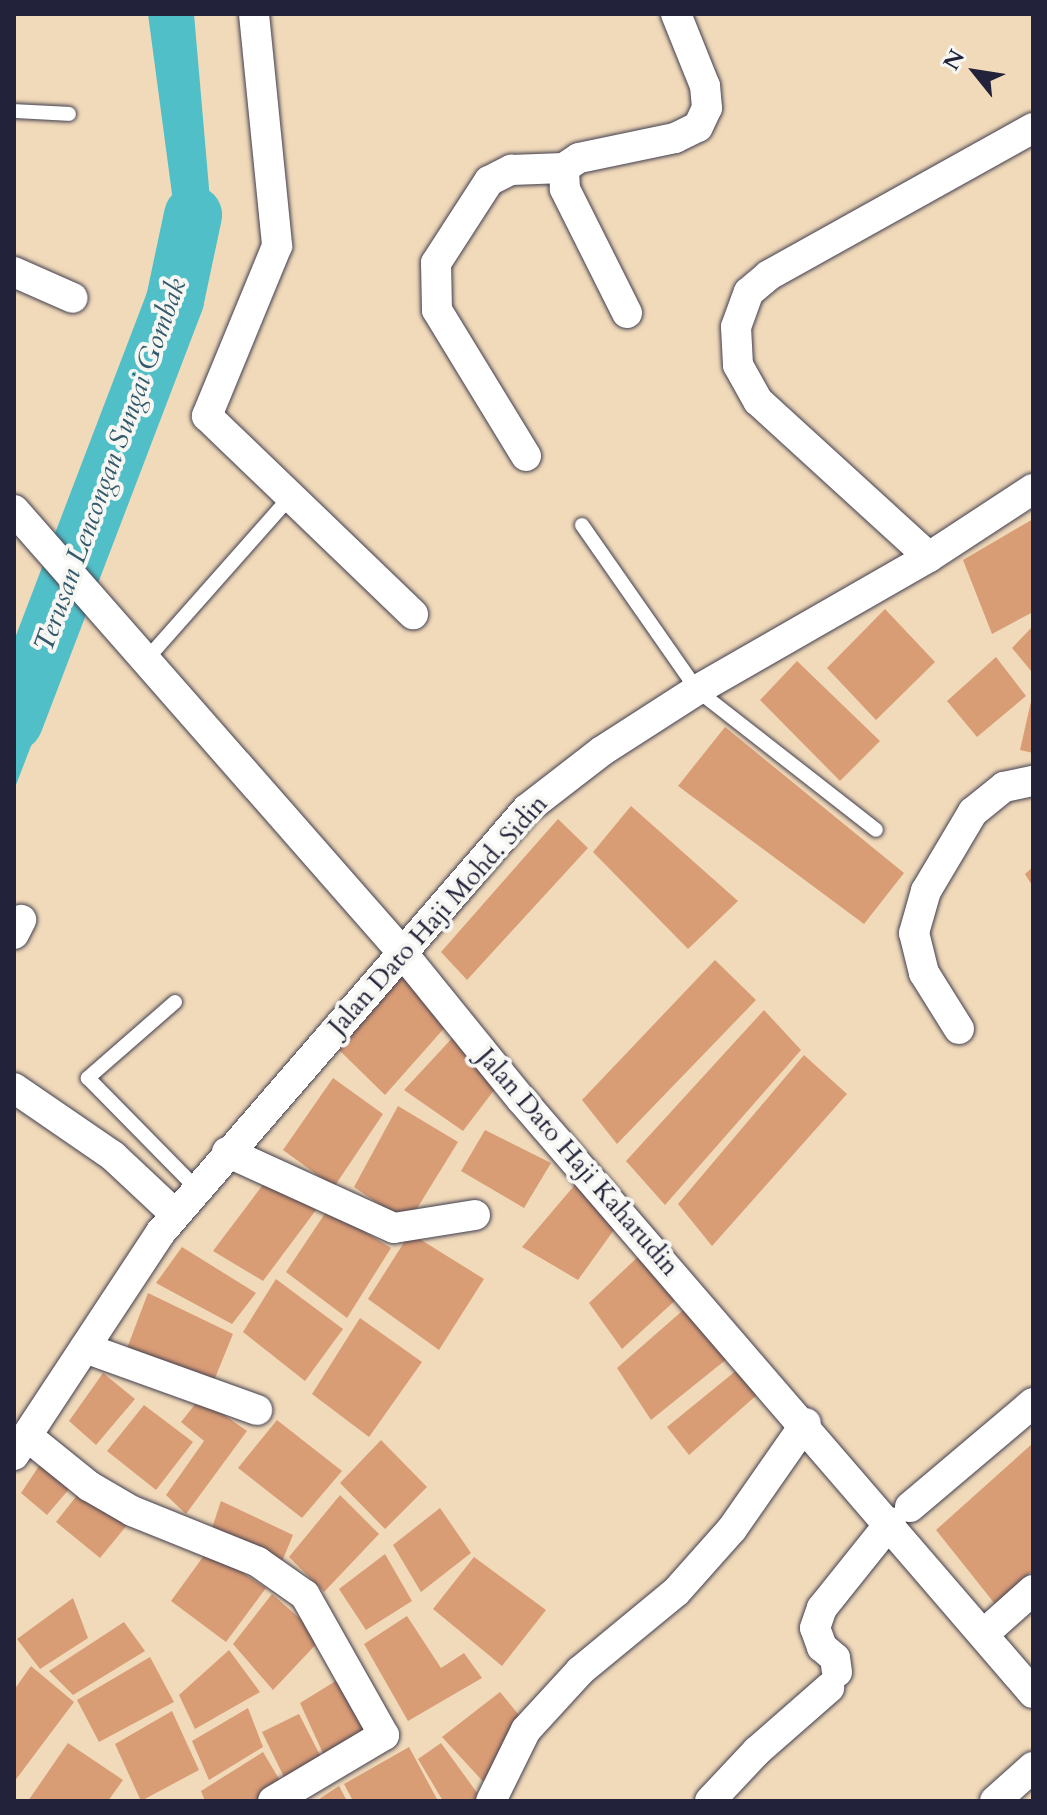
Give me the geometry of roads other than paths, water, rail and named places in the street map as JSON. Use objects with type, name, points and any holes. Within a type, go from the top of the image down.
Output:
[{"type":"street","points":[[254,14],[277,246],[207,416],[293,494],[413,614]]},
{"type":"street","points":[[526,456],[437,310],[434,277],[450,238],[489,181],[511,170],[564,168],[579,158],[675,138],[698,127],[707,108],[705,86],[676,14]]},
{"type":"street","points":[[929,557],[758,401],[738,365],[736,327],[749,292],[769,275],[1033,128]]},
{"type":"street","points":[[564,168],[565,189],[627,313]]},
{"type":"street","points":[[14,272],[73,298]]},
{"type":"street","name":"Jalan Dato Haji Mohd. Sidin","points":[[20,1446],[175,1214],[527,809],[602,751],[697,690],[929,557],[1033,489]]},
{"type":"street","name":"Jalan Dato Haji Kaharudin","points":[[14,510],[401,951],[521,1099],[806,1423],[900,1514],[1033,1693]]},
{"type":"street","points":[[959,1029],[924,973],[914,933],[926,891],[973,812],[1004,787],[1033,781]]},
{"type":"street","points":[[14,1088],[113,1156],[175,1214]]},
{"type":"street","points":[[227,1152],[394,1228],[475,1215]]},
{"type":"street","points":[[85,1348],[257,1410]]},
{"type":"street","points":[[710,1801],[757,1751],[833,1680],[835,1658],[822,1647],[815,1628],[822,1608],[900,1514],[1033,1403]]},
{"type":"street","points":[[491,1801],[526,1730],[580,1671],[676,1592],[732,1529],[806,1423]]},
{"type":"street","points":[[20,1446],[132,1511],[258,1562],[305,1595],[384,1735],[273,1801]]},
{"type":"street","points":[[986,1632],[1033,1590]]},
{"type":"street","points":[[995,1801],[1033,1767]]},
{"type":"lane","points":[[14,111],[69,114]]},
{"type":"lane","points":[[145,661],[293,494]]},
{"type":"lane","points":[[582,525],[697,690],[876,830]]},
{"type":"lane","points":[[175,1002],[88,1078],[197,1189]]},
{"type":"water","points":[[148,14],[194,14],[212,223],[204,268],[192,294],[164,289],[176,224]]},
{"type":"water","points":[[51,586],[82,614],[14,790],[14,673]]},
{"type":"waterway","name":"Terusan Lencongan Sungai Gombak","points":[[14,722],[175,300],[193,215]]}]
